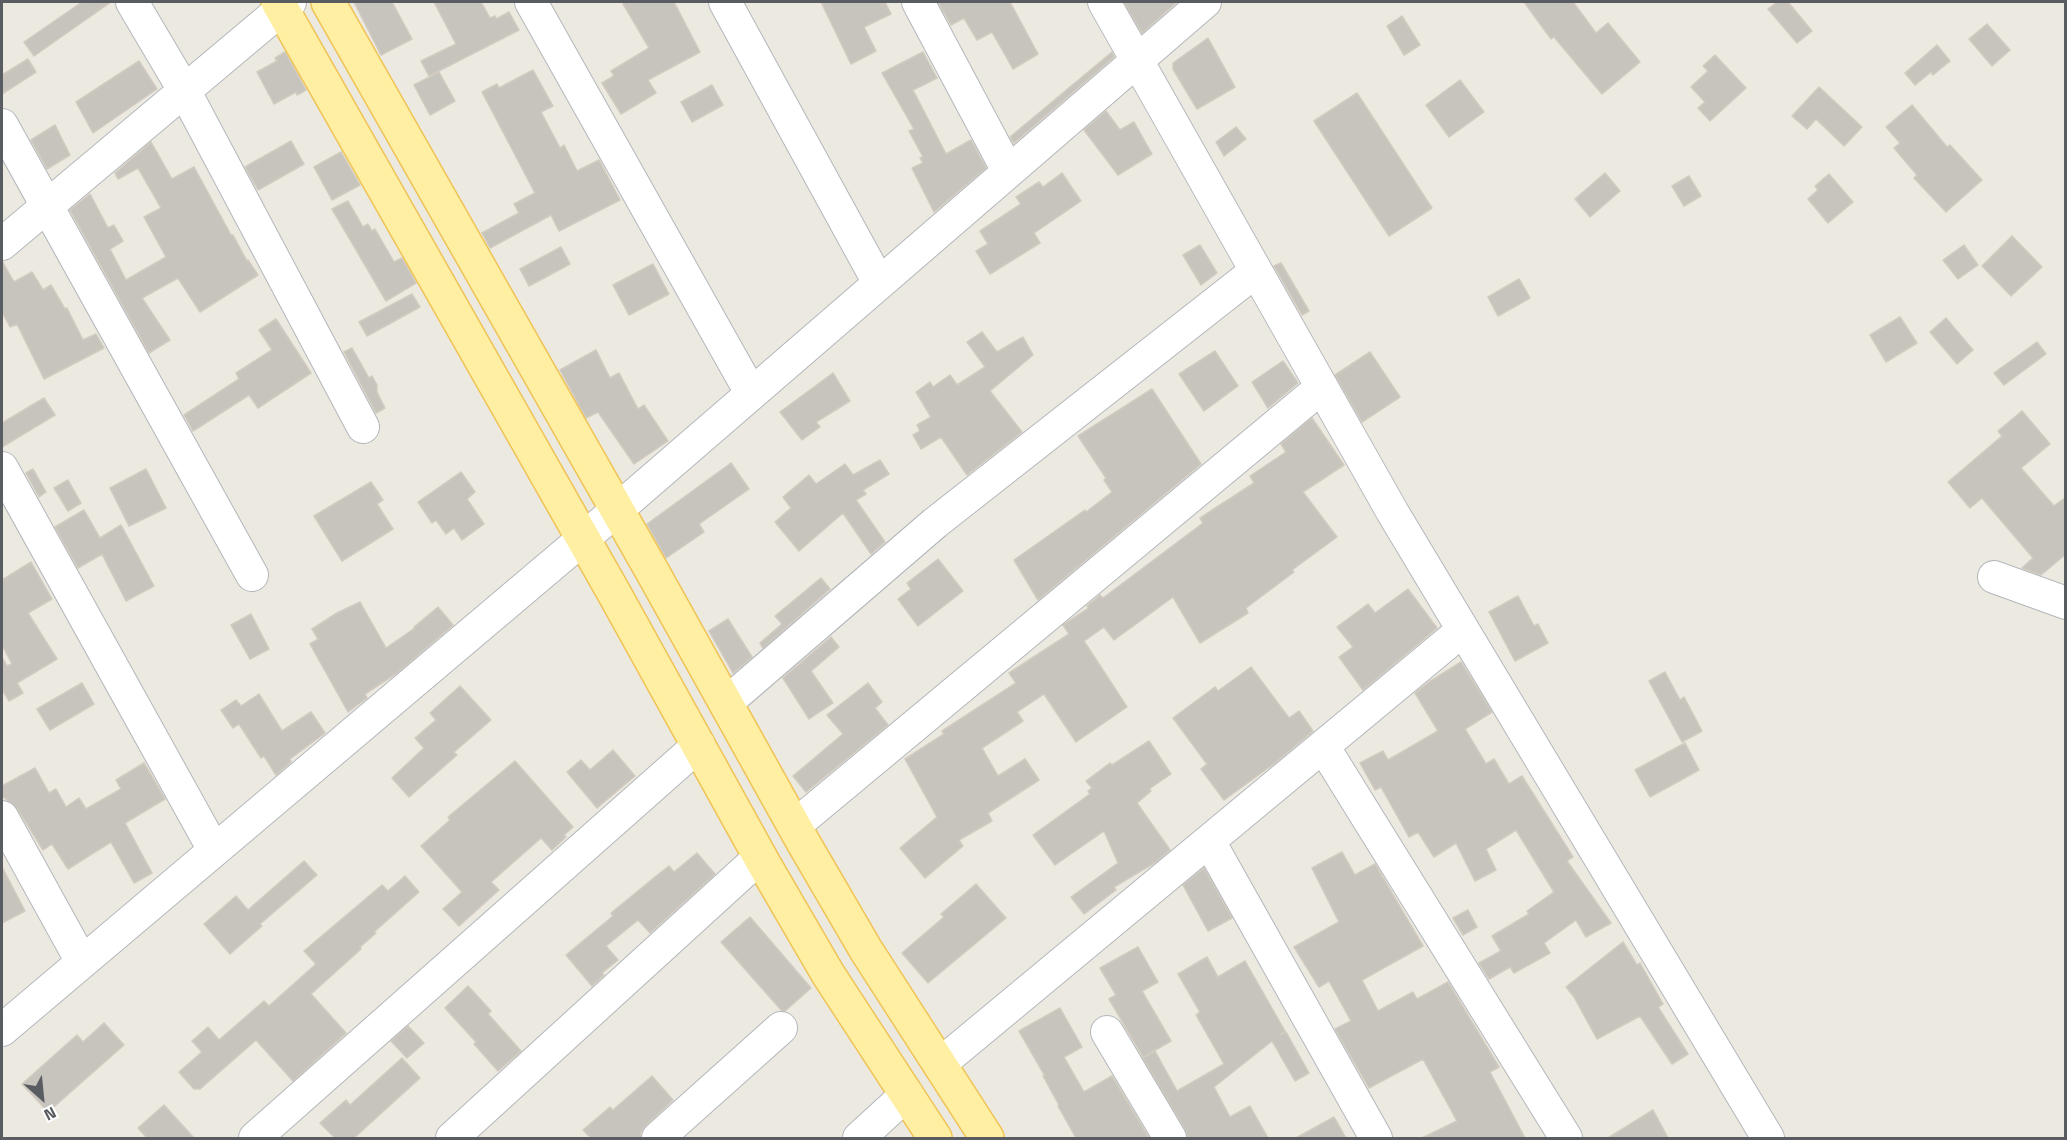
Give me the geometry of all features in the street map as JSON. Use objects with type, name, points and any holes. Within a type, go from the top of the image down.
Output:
[{"type":"main road","points":[[328,2],[794,826],[866,950],[987,1138]]},
{"type":"main road","points":[[283,4],[760,857],[828,974],[935,1138]]},
{"type":"street","points":[[132,2],[184,90],[363,427]]},
{"type":"street","points":[[531,2],[751,393]]},
{"type":"street","points":[[725,2],[879,283]]},
{"type":"street","points":[[918,2],[1008,171]]},
{"type":"street","points":[[1104,2],[1393,513],[1768,1138]]},
{"type":"street","points":[[2,1030],[617,510],[1205,2]]},
{"type":"street","points":[[2,244],[283,4]]},
{"type":"street","points":[[2,125],[252,574]]},
{"type":"street","points":[[726,703],[935,523],[1256,271]]},
{"type":"street","points":[[794,826],[1322,387]]},
{"type":"street","points":[[2,468],[214,850]]},
{"type":"street","points":[[1994,577],[2066,603]]},
{"type":"street","points":[[940,1064],[1463,630]]},
{"type":"street","points":[[255,1138],[699,745]]},
{"type":"street","points":[[1323,746],[1566,1138]]},
{"type":"street","points":[[2,817],[82,962]]},
{"type":"street","points":[[1209,841],[1376,1138]]},
{"type":"street","points":[[452,1138],[760,857]]},
{"type":"street","points":[[658,1138],[781,1028]]},
{"type":"street","points":[[1107,1032],[1170,1138]]},
{"type":"street","points":[[859,1138],[907,1094]]},
{"type":"building","points":[[82,2],[111,2],[34,56],[24,42]]},
{"type":"building","points":[[354,2],[392,2],[412,39],[381,55]]},
{"type":"building","points":[[434,2],[481,2],[490,18],[495,16],[496,19],[509,12],[519,30],[429,76],[421,61],[456,44]]},
{"type":"building","points":[[622,2],[674,2],[700,52],[648,80],[656,93],[621,114],[602,83],[614,76],[611,71],[649,48]]},
{"type":"building","points":[[821,2],[885,2],[891,14],[864,27],[876,51],[851,64]]},
{"type":"building","points":[[938,2],[1010,2],[1038,54],[1013,69],[992,32],[977,40],[964,18],[951,25]]},
{"type":"building","points":[[1124,2],[1177,2],[1142,33]]},
{"type":"building","points":[[1524,2],[1573,2],[1596,33],[1608,23],[1640,62],[1602,94],[1554,37],[1551,39]]},
{"type":"building","points":[[1777,2],[1788,2],[1812,31],[1797,43],[1768,9]]},
{"type":"building","points":[[1402,16],[1420,45],[1404,55],[1387,26]]},
{"type":"building","points":[[1987,24],[2010,50],[1992,66],[1969,39]]},
{"type":"building","points":[[1208,38],[1235,87],[1197,109],[1173,69],[1173,63]]},
{"type":"building","points":[[1937,45],[1950,61],[1933,75],[1931,72],[1915,85],[1905,73]]},
{"type":"building","points":[[285,52],[306,90],[297,95],[296,92],[274,104],[257,72],[277,61],[275,58]]},
{"type":"building","points":[[923,52],[937,78],[913,90],[946,154],[971,140],[986,168],[934,212],[912,168],[923,163],[920,158],[923,157],[909,131],[914,129],[882,73]]},
{"type":"building","points":[[1112,52],[1114,57],[1014,143],[1010,137]]},
{"type":"building","points":[[1715,55],[1746,88],[1710,121],[1698,108],[1705,102],[1691,87],[1708,71],[1703,66]]},
{"type":"building","points":[[28,59],[36,72],[2,94],[2,75]]},
{"type":"building","points":[[139,61],[157,89],[93,133],[76,102]]},
{"type":"building","points":[[533,70],[553,106],[541,112],[560,148],[564,145],[577,171],[599,160],[620,200],[559,231],[551,215],[490,248],[482,233],[519,213],[514,204],[535,193],[482,92],[497,84],[499,88]]},
{"type":"building","points":[[439,72],[455,101],[430,115],[414,85]]},
{"type":"building","points":[[1460,80],[1484,112],[1449,137],[1426,105]]},
{"type":"building","points":[[712,85],[723,105],[692,122],[681,102]]},
{"type":"building","points":[[1819,87],[1862,127],[1844,146],[1816,119],[1807,129],[1792,116]]},
{"type":"building","points":[[1357,93],[1432,208],[1389,236],[1314,121]]},
{"type":"building","points":[[1912,105],[1947,147],[1950,145],[1982,180],[1946,212],[1914,178],[1917,175],[1894,148],[1900,143],[1886,127]]},
{"type":"building","points":[[1106,111],[1120,130],[1134,122],[1152,154],[1118,175],[1084,130]]},
{"type":"building","points":[[55,125],[70,155],[47,169],[31,140]]},
{"type":"building","points":[[1236,127],[1246,139],[1224,156],[1216,142]]},
{"type":"building","points":[[291,141],[304,164],[258,190],[245,167]]},
{"type":"building","points":[[151,142],[172,179],[194,167],[231,235],[258,275],[200,312],[178,278],[142,298],[170,340],[149,353],[70,210],[90,194],[108,228],[114,225],[123,241],[110,249],[126,280],[166,257],[144,217],[161,208],[138,168],[118,179],[115,173]]},
{"type":"building","points":[[341,152],[360,185],[332,200],[314,167]]},
{"type":"building","points":[[1062,173],[1081,201],[1034,233],[1040,243],[990,274],[976,251],[988,244],[980,231],[1021,204],[1016,197],[1039,182],[1043,187]]},
{"type":"building","points":[[1605,173],[1620,191],[1590,217],[1575,199]]},
{"type":"building","points":[[1829,174],[1853,202],[1828,223],[1808,199],[1818,190],[1815,186]]},
{"type":"building","points":[[1689,176],[1701,196],[1684,206],[1672,186]]},
{"type":"building","points":[[348,201],[363,227],[368,224],[372,231],[375,229],[394,262],[402,258],[416,283],[386,301],[332,209]]},
{"type":"building","points":[[2012,236],[2042,267],[2011,296],[1982,266]]},
{"type":"building","points":[[1200,245],[1217,273],[1201,285],[1183,255]]},
{"type":"building","points":[[1964,245],[1978,265],[1958,279],[1943,260]]},
{"type":"building","points":[[561,247],[570,264],[529,286],[520,269]]},
{"type":"building","points":[[2,261],[14,282],[32,272],[43,290],[51,285],[65,309],[67,308],[83,340],[96,334],[104,348],[44,379],[17,324],[10,327],[2,312]]},
{"type":"building","points":[[1281,263],[1309,311],[1302,315],[1274,266]]},
{"type":"building","points":[[653,264],[669,294],[629,315],[613,285]]},
{"type":"building","points":[[1519,279],[1530,298],[1498,316],[1488,297]]},
{"type":"building","points":[[412,294],[420,307],[367,336],[359,322]]},
{"type":"building","points":[[1900,317],[1917,343],[1886,362],[1870,335]]},
{"type":"building","points":[[1946,318],[1973,350],[1957,364],[1930,332]]},
{"type":"building","points":[[276,319],[311,373],[258,408],[249,395],[193,431],[184,415],[239,379],[236,373],[272,350],[259,330]]},
{"type":"building","points":[[982,332],[997,352],[1023,337],[1033,355],[990,391],[1022,432],[967,475],[941,437],[921,449],[913,435],[920,431],[917,425],[931,417],[916,392],[930,382],[933,387],[950,375],[957,385],[985,367],[967,342]]},
{"type":"building","points":[[2037,342],[2046,354],[2004,385],[1994,373]]},
{"type":"building","points":[[352,348],[369,378],[372,376],[377,385],[377,392],[385,408],[376,413],[344,352]]},
{"type":"building","points":[[596,350],[610,378],[619,373],[638,409],[644,405],[668,441],[634,464],[598,412],[586,418],[560,370]]},
{"type":"building","points":[[1215,351],[1238,386],[1204,411],[1179,374]]},
{"type":"building","points":[[1370,352],[1400,397],[1362,422],[1335,375]]},
{"type":"building","points":[[1283,361],[1298,383],[1268,408],[1252,382]]},
{"type":"building","points":[[833,373],[850,401],[816,422],[820,427],[802,440],[780,412]]},
{"type":"building","points":[[1152,389],[1201,464],[1038,600],[1014,560],[1112,492],[1104,480],[1106,478],[1078,436]]},
{"type":"building","points":[[44,398],[55,415],[2,447],[2,423]]},
{"type":"building","points":[[2022,411],[2050,444],[2021,468],[2054,506],[2066,497],[2066,554],[2041,575],[2022,568],[2033,558],[1982,498],[1970,508],[1948,482],[2002,436],[1998,431]]},
{"type":"building","points":[[1312,418],[1344,465],[1303,492],[1337,537],[1246,608],[1248,613],[1200,643],[1173,597],[1114,640],[1104,627],[1084,641],[1127,707],[1076,742],[1044,694],[1017,712],[1023,721],[982,748],[998,776],[1025,759],[1039,780],[988,813],[992,821],[959,840],[963,846],[925,878],[900,848],[937,817],[905,759],[944,734],[942,731],[1016,683],[1009,673],[1069,634],[1063,625],[1089,608],[1087,606],[1100,595],[1103,598],[1203,523],[1200,518],[1254,483],[1250,476],[1286,452],[1281,444]]},
{"type":"building","points":[[880,460],[889,474],[863,490],[866,494],[856,500],[885,542],[871,554],[843,513],[799,551],[775,522],[791,508],[783,497],[809,475],[816,484],[845,464],[853,475]]},
{"type":"building","points":[[731,463],[749,489],[699,524],[704,532],[666,558],[647,524]]},
{"type":"building","points":[[33,469],[46,492],[39,497],[26,473]]},
{"type":"building","points":[[146,469],[166,508],[129,526],[110,488]]},
{"type":"building","points":[[461,472],[475,492],[467,499],[484,524],[462,540],[454,528],[446,534],[436,520],[432,523],[418,502]]},
{"type":"building","points":[[68,480],[81,503],[68,511],[54,488]]},
{"type":"building","points":[[371,482],[383,500],[377,504],[393,529],[342,561],[314,516]]},
{"type":"building","points":[[84,510],[100,538],[121,525],[154,586],[126,601],[102,554],[78,568],[55,527]]},
{"type":"building","points":[[938,559],[963,591],[918,626],[898,599],[911,589],[907,583]]},
{"type":"building","points":[[31,562],[52,599],[28,613],[57,659],[17,683],[23,693],[9,701],[2,692],[2,657],[7,666],[12,664],[2,645],[2,580]]},
{"type":"building","points":[[821,578],[830,589],[763,648],[760,643],[782,624],[775,616]]},
{"type":"building","points":[[1408,589],[1437,628],[1363,690],[1339,657],[1353,647],[1337,627],[1368,604],[1375,613]]},
{"type":"building","points":[[1518,596],[1534,626],[1538,624],[1548,643],[1515,661],[1489,612]]},
{"type":"building","points":[[360,602],[386,648],[415,628],[438,607],[453,625],[397,673],[365,694],[367,698],[348,712],[310,644],[318,639],[312,629]]},
{"type":"building","points":[[251,614],[269,649],[250,659],[231,625]]},
{"type":"building","points":[[728,619],[752,657],[733,673],[709,631]]},
{"type":"building","points":[[831,637],[839,647],[811,671],[833,703],[809,719],[783,678]]},
{"type":"building","points":[[1461,662],[1492,712],[1465,729],[1486,764],[1494,759],[1509,784],[1522,776],[1573,857],[1567,861],[1611,923],[1586,937],[1576,920],[1544,943],[1550,953],[1514,973],[1510,967],[1489,979],[1479,963],[1501,951],[1492,936],[1529,914],[1527,911],[1554,892],[1516,830],[1486,849],[1496,870],[1475,881],[1456,843],[1434,857],[1418,832],[1409,837],[1381,787],[1375,790],[1360,763],[1383,751],[1388,760],[1438,731],[1415,693]]},
{"type":"building","points":[[1251,667],[1289,718],[1299,711],[1313,731],[1275,763],[1224,800],[1201,769],[1207,764],[1173,718],[1215,687],[1218,691]]},
{"type":"building","points":[[1665,672],[1680,700],[1684,697],[1702,731],[1682,742],[1649,681]]},
{"type":"building","points":[[82,683],[94,704],[50,730],[37,709]]},
{"type":"building","points":[[868,683],[882,702],[875,708],[888,725],[806,792],[793,776],[843,734],[827,715]]},
{"type":"building","points":[[460,686],[491,720],[454,752],[457,755],[409,797],[392,778],[424,748],[415,738],[436,720],[430,713]]},
{"type":"building","points":[[259,694],[282,731],[311,712],[325,733],[290,759],[291,762],[276,775],[264,756],[261,758],[239,724],[233,728],[221,710],[236,700],[241,706]]},
{"type":"building","points":[[1149,741],[1171,774],[1149,789],[1151,791],[1137,803],[1170,850],[1156,862],[1114,887],[1116,890],[1084,914],[1071,897],[1118,863],[1104,831],[1055,865],[1033,835],[1090,794],[1088,791],[1092,788],[1086,781],[1110,763],[1112,765]]},
{"type":"building","points":[[1685,743],[1699,770],[1650,797],[1635,770]]},
{"type":"building","points":[[613,750],[635,776],[597,808],[567,772],[581,760],[590,770]]},
{"type":"building","points":[[515,761],[573,827],[552,850],[541,838],[491,882],[499,890],[459,926],[443,909],[462,892],[421,846],[450,820],[448,817]]},
{"type":"building","points":[[144,763],[165,799],[125,823],[152,873],[134,883],[111,842],[68,869],[52,844],[43,850],[17,808],[2,796],[2,786],[35,768],[49,793],[56,789],[66,807],[79,798],[86,809],[121,789],[116,780]]},
{"type":"building","points":[[1342,852],[1355,875],[1375,864],[1423,946],[1362,980],[1378,1011],[1413,992],[1417,999],[1448,982],[1499,1067],[1490,1072],[1525,1138],[1422,1138],[1457,1121],[1423,1059],[1369,1088],[1335,1029],[1351,1021],[1329,981],[1319,987],[1294,947],[1339,922],[1312,868]]},
{"type":"building","points":[[697,853],[715,874],[650,933],[638,920],[606,946],[618,960],[602,973],[604,975],[592,986],[566,955],[613,916],[611,913],[669,866],[674,872]]},
{"type":"building","points":[[304,861],[317,875],[260,924],[262,926],[230,954],[204,924],[236,896],[248,910]]},
{"type":"building","points":[[2,867],[25,911],[2,923]]},
{"type":"building","points":[[1204,868],[1232,918],[1208,931],[1183,885]]},
{"type":"building","points":[[405,876],[419,892],[374,932],[376,933],[360,947],[361,949],[311,994],[346,1033],[293,1081],[256,1040],[200,1089],[194,1089],[179,1072],[202,1052],[192,1041],[208,1027],[219,1040],[264,1001],[269,1006],[316,964],[304,951],[382,885],[388,891]]},
{"type":"building","points":[[976,884],[1006,918],[928,983],[902,953],[944,917],[941,914]]},
{"type":"building","points":[[1468,910],[1477,927],[1463,935],[1453,918]]},
{"type":"building","points":[[750,917],[811,988],[785,1011],[782,1011],[721,942]]},
{"type":"building","points":[[1623,942],[1637,965],[1640,963],[1663,1004],[1658,1007],[1688,1054],[1672,1064],[1640,1016],[1597,1039],[1566,987]]},
{"type":"building","points":[[1138,947],[1158,982],[1142,991],[1171,1041],[1143,1057],[1109,999],[1116,995],[1100,968]]},
{"type":"building","points":[[1207,957],[1218,977],[1245,961],[1285,1031],[1280,1035],[1286,1032],[1309,1073],[1295,1081],[1272,1041],[1214,1087],[1230,1117],[1250,1106],[1268,1138],[1188,1138],[1143,1058],[1155,1051],[1177,1091],[1224,1064],[1196,1015],[1200,1012],[1178,974]]},
{"type":"building","points":[[468,986],[491,1011],[488,1014],[521,1051],[498,1071],[474,1044],[476,1042],[445,1008]]},
{"type":"building","points":[[1060,1008],[1082,1047],[1064,1057],[1084,1092],[1112,1076],[1149,1138],[1076,1138],[1019,1031]]},
{"type":"building","points":[[104,1023],[124,1045],[48,1112],[22,1084],[77,1035],[83,1042]]},
{"type":"building","points":[[408,1026],[424,1043],[407,1058],[391,1041]]},
{"type":"building","points":[[402,1058],[420,1078],[354,1138],[335,1138],[320,1123],[346,1100],[350,1105]]},
{"type":"building","points":[[652,1076],[673,1100],[646,1125],[640,1138],[591,1138],[583,1130],[610,1107],[613,1110]]},
{"type":"building","points":[[164,1105],[194,1138],[147,1138],[138,1128]]},
{"type":"building","points":[[1653,1110],[1668,1138],[1608,1138]]},
{"type":"building","points":[[1334,1117],[1346,1138],[1296,1138]]}]
